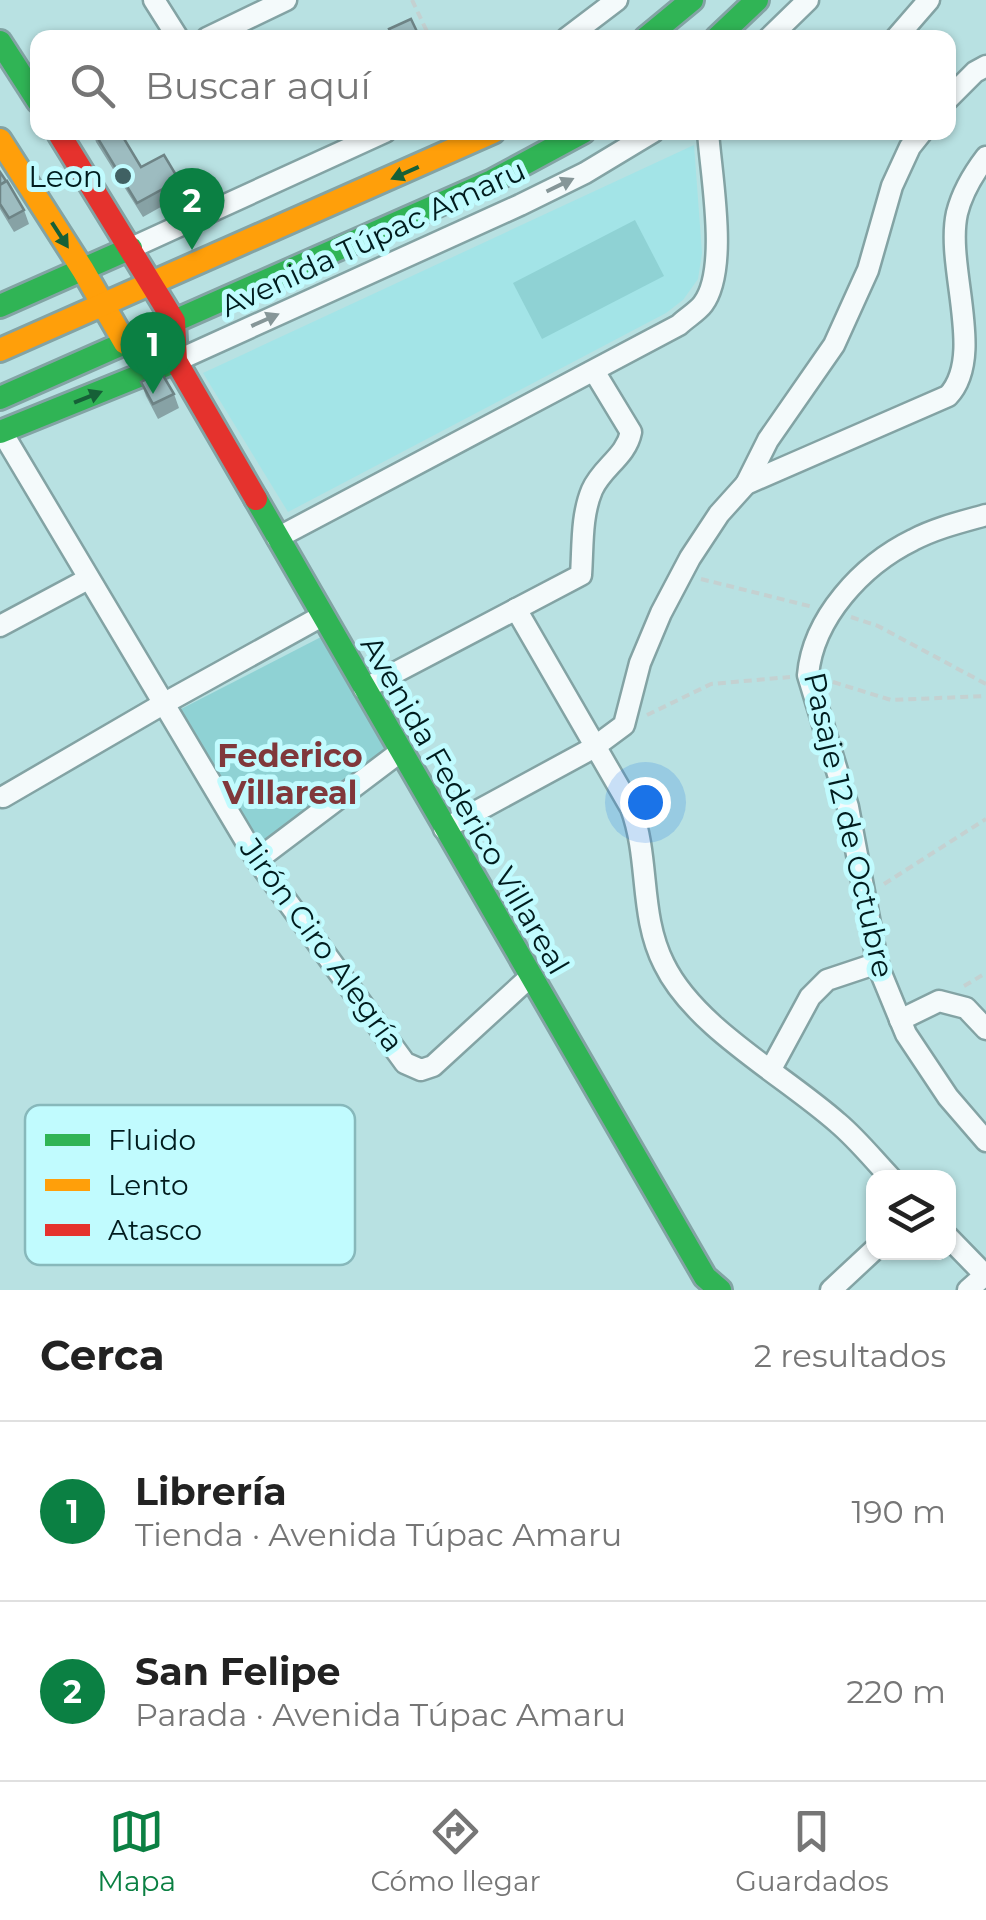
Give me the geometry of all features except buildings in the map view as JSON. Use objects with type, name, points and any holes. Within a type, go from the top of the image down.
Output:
[{"type":"main road","points":[[656,30],[692,0]]},
{"type":"main road","points":[[725,30],[757,0]]},
{"type":"main road","points":[[0,42],[30,89]]},
{"type":"main road","points":[[0,140],[125,343],[176,361]]},
{"type":"main road","points":[[63,140],[174,321]]},
{"type":"main road","name":"Avenida Túpac Amaru","points":[[0,350],[476,140]]},
{"type":"main road","name":"Avenida Túpac Amaru","points":[[0,398],[492,181],[569,140]]},
{"type":"main road","points":[[0,306],[131,248]]},
{"type":"main road","name":"Avenida Federico Villareal","points":[[174,321],[176,361],[709,1286]]},
{"type":"main road","name":"Avenida Túpac Amaru","points":[[1,432],[176,361]]},
{"type":"street","points":[[154,0],[173,30]]},
{"type":"street","points":[[224,30],[286,0]]},
{"type":"street","points":[[578,30],[617,0]]},
{"type":"street","points":[[777,30],[808,0]]},
{"type":"street","points":[[903,30],[928,0]]},
{"type":"street","points":[[956,92],[986,66]]},
{"type":"street","points":[[131,248],[367,140]]},
{"type":"street","name":"Avenida Túpac Amaru","points":[[176,361],[520,205],[640,140]]},
{"type":"street","points":[[276,538],[679,325],[703,304],[714,280],[716,254],[709,140]]},
{"type":"street","points":[[444,829],[593,748],[624,726],[640,663],[690,558],[719,514],[746,484],[768,440],[834,346],[868,270],[892,186],[916,140]]},
{"type":"street","points":[[746,484],[948,396],[958,387],[967,362],[955,241],[957,214],[965,190],[986,158]]},
{"type":"street","points":[[364,689],[580,575],[584,519],[592,490],[628,446],[631,432],[594,371]]},
{"type":"street","name":"Jirón Ciro Alegría","points":[[1,432],[258,860],[406,1063],[420,1070],[433,1066],[530,977]]},
{"type":"street","name":"Pasaje 12 de Octubre","points":[[986,515],[909,542],[857,581],[818,632],[808,675],[848,807],[878,963],[900,1020],[948,1097],[986,1141]]},
{"type":"street","points":[[0,626],[88,578]]},
{"type":"street","points":[[516,609],[631,808],[639,832],[648,920],[664,964],[693,1008],[839,1124],[883,1170]]},
{"type":"street","points":[[3,797],[322,616]]},
{"type":"street","points":[[258,860],[400,752]]},
{"type":"street","points":[[771,1069],[810,998],[828,980],[878,963]]},
{"type":"street","points":[[900,1020],[938,1001],[966,1008],[986,1028]]},
{"type":"street","points":[[956,1245],[985,1275],[968,1290]]},
{"type":"street","points":[[831,1290],[866,1257]]},
{"type":"path","points":[[412,0],[426,30]]},
{"type":"path","points":[[624,726],[711,684],[808,675],[891,700],[986,696]]},
{"type":"path","points":[[864,898],[986,818]]},
{"type":"shaded area","points":[[694,145],[702,253],[698,279],[683,300],[666,313],[288,512],[203,373]]},
{"type":"shaded area","points":[[635,220],[664,276],[542,339],[513,283]]},
{"type":"shaded area","points":[[321,637],[386,748],[261,844],[181,709]]},
{"type":"traffic: fast","points":[[656,30],[692,0]]},
{"type":"traffic: fast","points":[[725,30],[757,0]]},
{"type":"traffic: fast","points":[[0,42],[30,89]]},
{"type":"traffic: fast","points":[[0,398],[492,181],[568,140]]},
{"type":"traffic: fast","points":[[0,306],[131,248]]},
{"type":"traffic: fast","points":[[0,432],[176,361]]},
{"type":"traffic: fast","points":[[256,499],[705,1277],[720,1290]]},
{"type":"traffic: slow","points":[[0,140],[125,343],[176,361]]},
{"type":"traffic: slow","points":[[0,350],[475,140]]},
{"type":"traffic: jam","points":[[63,140],[174,321],[176,361],[256,499]]},
{"type":"place","name":"Leon","points":[[123,176]]},
{"type":"place","name":"San Felipe","points":[[192,250]]},
{"type":"place","name":"Librería","points":[[153,394]]},
{"type":"district","name":"Federico Villareal","points":[[290,774]]}]
